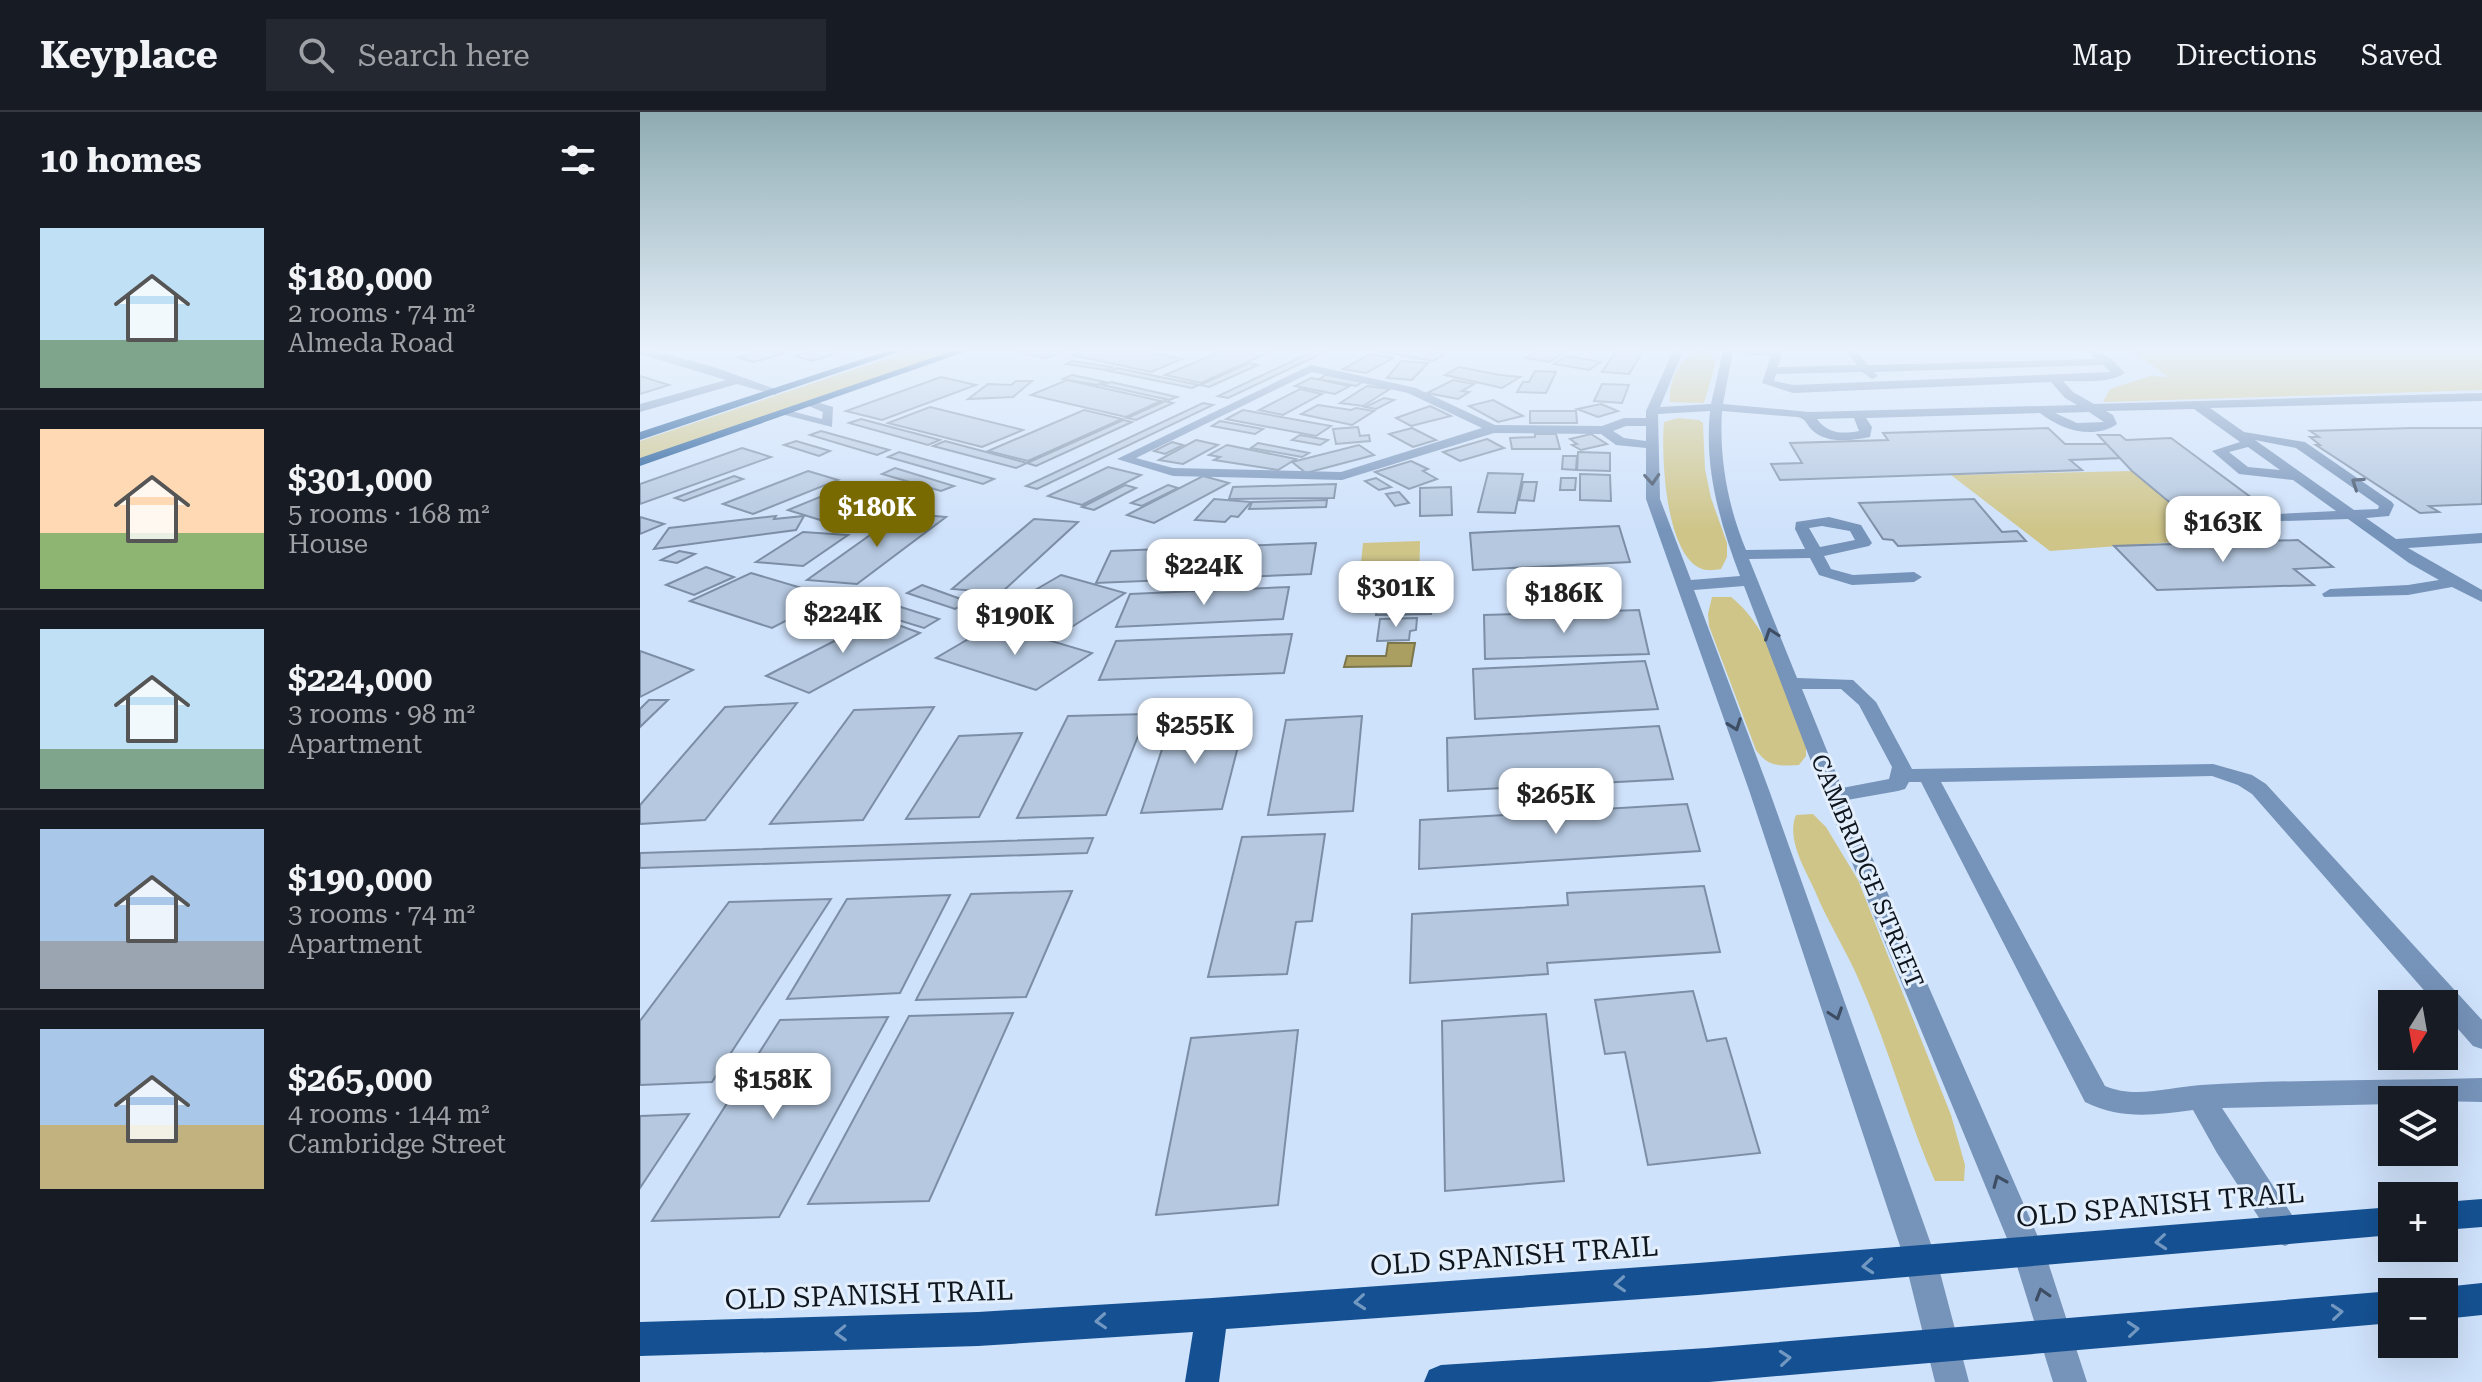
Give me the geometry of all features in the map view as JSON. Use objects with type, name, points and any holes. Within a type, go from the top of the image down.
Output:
[{"type":"main road","points":[[640,436],[717,410]]},
{"type":"main road","points":[[640,462],[791,410]]},
{"type":"main road","points":[[2458,1215],[2482,1213]]},
{"type":"main road","name":"OLD SPANISH TRAIL","points":[[640,1339],[978,1329],[1212,1314],[2029,1253],[2378,1222]]},
{"type":"main road","points":[[2458,1302],[2482,1299]]},
{"type":"main road","points":[[1441,1382],[1943,1345],[2378,1308]]},
{"type":"main road","points":[[1202,1382],[1212,1314]]},
{"type":"street","points":[[640,419],[668,410]]},
{"type":"street","points":[[783,413],[828,424],[829,410]]},
{"type":"street","points":[[1224,410],[1124,459],[1173,472],[1342,476],[1493,429],[1604,430],[1651,416],[1714,413],[1798,421],[1809,416],[1858,415],[1891,410]]},
{"type":"street","points":[[1454,410],[1493,429]]},
{"type":"street","points":[[1653,410],[1653,499],[1759,790],[1921,1261],[1952,1382]]},
{"type":"street","points":[[2044,410],[2054,420],[2069,426],[2102,427],[2111,424],[2109,418],[2096,410]]},
{"type":"street","points":[[2204,410],[2393,544],[2457,585],[2482,597]]},
{"type":"street","name":"CAMBRIDGE STREET","points":[[1714,413],[1714,456],[1721,498],[1741,555],[1835,797],[2029,1253],[2070,1382]]},
{"type":"street","points":[[1809,416],[1813,426],[1824,434],[1846,436],[1865,434],[1866,427],[1858,415]]},
{"type":"street","points":[[1604,430],[1621,442],[1651,445]]},
{"type":"street","points":[[2256,519],[2384,513],[2387,505],[2300,445],[2264,437],[2245,440],[2219,451],[2244,471],[2297,476]]},
{"type":"street","points":[[2393,544],[2482,538]]},
{"type":"street","points":[[1741,555],[1815,553],[1825,572],[1835,577],[1859,580],[1914,577]]},
{"type":"street","points":[[1683,586],[1752,580]]},
{"type":"street","points":[[2330,594],[2457,585],[2482,606]]},
{"type":"street","points":[[1790,683],[1846,684],[1867,702],[1902,767],[1898,784],[1865,788],[1835,797]]},
{"type":"street","points":[[1900,776],[2213,770],[2245,780],[2259,789],[2482,1038]]},
{"type":"street","points":[[1928,776],[2095,1094],[2106,1101],[2135,1103],[2201,1097],[2482,1090]]},
{"type":"street","points":[[2201,1097],[2227,1144],[2285,1231]]},
{"type":"shaded area","points":[[732,410],[781,410],[640,459],[640,441]]},
{"type":"shaded area","points":[[1678,418],[1703,423],[1705,469],[1711,498],[1727,543],[1727,557],[1721,569],[1704,570],[1690,560],[1680,545],[1673,525],[1665,479],[1663,437],[1664,422]]},
{"type":"shaded area","points":[[2132,471],[2215,539],[2050,551],[1951,475]]},
{"type":"shaded area","points":[[1420,541],[1419,590],[1358,593],[1363,543]]},
{"type":"shaded area","points":[[1712,597],[1731,597],[1746,611],[1769,646],[1806,747],[1806,756],[1799,765],[1774,764],[1756,750],[1709,626]]},
{"type":"shaded area","points":[[1388,643],[1415,643],[1411,666],[1344,667],[1347,656],[1386,656]]},
{"type":"shaded area","points":[[1813,814],[1826,827],[1858,880],[1951,1115],[1965,1165],[1964,1181],[1935,1181],[1861,985],[1802,864],[1793,834],[1794,824],[1796,815]]},
{"type":"building","points":[[848,410],[908,410],[882,420]]},
{"type":"building","points":[[921,410],[943,410],[1023,430],[982,447],[888,423]]},
{"type":"building","points":[[1083,410],[1122,419],[1028,461],[988,451]]},
{"type":"building","points":[[1097,410],[1141,410],[1126,417]]},
{"type":"building","points":[[1144,410],[1157,410],[1136,420],[1127,418]]},
{"type":"building","points":[[1188,410],[1202,410],[1037,489],[1026,486]]},
{"type":"building","points":[[1244,410],[1331,426],[1316,436],[1226,419]]},
{"type":"building","points":[[1260,410],[1292,410],[1283,415]]},
{"type":"building","points":[[1308,410],[1374,411],[1352,425],[1301,414]]},
{"type":"building","points":[[1418,410],[1439,410],[1451,416],[1411,426],[1396,418]]},
{"type":"building","points":[[1477,410],[1512,410],[1523,416],[1498,422]]},
{"type":"building","points":[[1580,410],[1618,411],[1598,417]]},
{"type":"building","points":[[1530,411],[1576,411],[1577,423],[1530,423]]},
{"type":"building","points":[[861,419],[940,440],[928,445],[849,423]]},
{"type":"building","points":[[1123,420],[1132,422],[1036,466],[1027,463]]},
{"type":"building","points":[[1220,421],[1263,429],[1255,434],[1212,426]]},
{"type":"building","points":[[1358,427],[1360,436],[1369,435],[1370,441],[1336,444],[1333,429]]},
{"type":"building","points":[[1412,428],[1436,440],[1413,447],[1389,434]]},
{"type":"building","points":[[2048,428],[2065,444],[2108,444],[2122,458],[2070,460],[2082,470],[1780,480],[1771,464],[1802,463],[1790,443],[1888,440],[1883,433]]},
{"type":"building","points":[[2482,428],[2482,504],[2429,506],[2439,512],[2420,513],[2316,445],[2320,445],[2310,437],[2319,437],[2310,431]]},
{"type":"building","points":[[821,431],[889,450],[877,455],[810,435]]},
{"type":"building","points":[[1535,434],[1556,434],[1560,449],[1512,449],[1510,438],[1535,437]]},
{"type":"building","points":[[1591,434],[1607,444],[1581,450],[1572,445],[1577,444],[1570,439]]},
{"type":"building","points":[[1300,435],[1328,440],[1320,445],[1292,440]]},
{"type":"building","points":[[2098,435],[2120,435],[2126,440],[2171,438],[2264,507],[2180,511],[2132,471]]},
{"type":"building","points":[[1487,439],[1504,448],[1460,461],[1443,452]]},
{"type":"building","points":[[1196,440],[1218,445],[1183,464],[1159,460]]},
{"type":"building","points":[[796,441],[830,451],[819,456],[784,445]]},
{"type":"building","points":[[945,441],[1027,463],[1016,468],[933,446]]},
{"type":"building","points":[[1172,442],[1183,445],[1165,454],[1154,451]]},
{"type":"building","points":[[1258,443],[1309,453],[1302,457],[1251,448]]},
{"type":"building","points":[[1227,445],[1296,459],[1278,470],[1214,460],[1220,457],[1209,455]]},
{"type":"building","points":[[1359,445],[1374,455],[1306,473],[1292,462]]},
{"type":"building","points":[[742,448],[771,457],[640,504],[640,484]]},
{"type":"building","points":[[899,452],[994,479],[983,484],[888,457]]},
{"type":"building","points":[[1578,452],[1610,453],[1610,471],[1577,470]]},
{"type":"building","points":[[1563,456],[1577,456],[1576,470],[1562,469]]},
{"type":"building","points":[[1411,461],[1428,469],[1423,471],[1437,479],[1409,489],[1375,472]]},
{"type":"building","points":[[1108,467],[1141,475],[1082,505],[1048,496]]},
{"type":"building","points":[[895,468],[954,486],[941,491],[882,474]]},
{"type":"building","points":[[808,471],[838,480],[753,514],[723,504]]},
{"type":"building","points":[[1488,473],[1523,474],[1515,513],[1478,512]]},
{"type":"building","points":[[1580,474],[1610,475],[1611,501],[1580,500]]},
{"type":"building","points":[[734,476],[743,479],[684,501],[675,498]]},
{"type":"building","points":[[1203,476],[1229,483],[1154,523],[1127,515]]},
{"type":"building","points":[[1376,478],[1391,487],[1379,490],[1365,481]]},
{"type":"building","points":[[1561,478],[1576,478],[1575,490],[1560,490]]},
{"type":"building","points":[[1523,482],[1537,482],[1534,501],[1519,500]]},
{"type":"building","points":[[1336,484],[1334,498],[1229,499],[1233,487]]},
{"type":"building","points":[[1125,485],[1136,488],[1094,510],[1082,507]]},
{"type":"building","points":[[1168,485],[1178,488],[1142,506],[1131,503]]},
{"type":"building","points":[[1451,487],[1452,515],[1420,516],[1420,488]]},
{"type":"building","points":[[837,490],[894,507],[846,528],[788,510]]},
{"type":"building","points":[[1399,492],[1409,503],[1395,506],[1386,494]]},
{"type":"building","points":[[1214,499],[1251,502],[1238,517],[1231,516],[1225,522],[1195,520]]},
{"type":"building","points":[[1974,499],[2002,532],[2017,531],[2026,541],[1898,546],[1893,540],[1883,539],[1859,503]]},
{"type":"building","points":[[1327,500],[1326,507],[1249,509],[1252,502]]},
{"type":"building","points":[[901,513],[946,517],[857,584],[807,580]]},
{"type":"building","points":[[776,516],[774,519],[804,516],[796,530],[654,549],[669,528]]},
{"type":"building","points":[[640,517],[664,524],[640,534]]},
{"type":"building","points":[[1034,519],[1078,522],[1001,593],[952,589]]},
{"type":"building","points":[[1619,526],[1630,562],[1473,570],[1470,533]]},
{"type":"building","points":[[803,532],[848,535],[803,566],[756,562]]},
{"type":"building","points":[[2298,540],[2333,567],[2294,569],[2314,585],[2157,590],[2114,546]]},
{"type":"building","points":[[1316,543],[1311,574],[1096,583],[1111,551]]},
{"type":"building","points":[[679,551],[695,554],[677,563],[661,560]]},
{"type":"building","points":[[706,567],[734,577],[694,595],[666,585]]},
{"type":"building","points":[[751,573],[832,597],[772,628],[690,601]]},
{"type":"building","points":[[1061,575],[1125,593],[1070,628],[1004,608]]},
{"type":"building","points":[[922,585],[969,602],[955,609],[907,593]]},
{"type":"building","points":[[1289,587],[1283,619],[1116,627],[1130,594]]},
{"type":"building","points":[[1433,592],[1431,614],[1376,615],[1380,593]]},
{"type":"building","points":[[888,603],[939,619],[924,628],[872,612]]},
{"type":"building","points":[[1639,610],[1649,654],[1485,659],[1484,615]]},
{"type":"building","points":[[879,618],[920,633],[809,693],[766,676]]},
{"type":"building","points":[[1417,618],[1416,630],[1410,631],[1409,640],[1377,641],[1380,619]]},
{"type":"building","points":[[994,624],[1092,653],[1036,690],[936,658]]},
{"type":"building","points":[[1292,634],[1284,673],[1099,680],[1116,641]]},
{"type":"building","points":[[640,651],[693,670],[640,697]]},
{"type":"building","points":[[1645,661],[1658,709],[1475,719],[1473,669]]},
{"type":"building","points":[[649,700],[668,700],[640,727],[640,709]]},
{"type":"building","points":[[797,703],[705,820],[640,824],[640,805],[725,707]]},
{"type":"building","points":[[934,707],[863,820],[770,824],[854,710]]},
{"type":"building","points":[[1147,714],[1106,815],[1017,818],[1068,716]]},
{"type":"building","points":[[1362,716],[1353,811],[1268,815],[1286,720]]},
{"type":"building","points":[[1245,719],[1222,809],[1141,813],[1171,722]]},
{"type":"building","points":[[1659,726],[1673,779],[1448,791],[1447,738]]},
{"type":"building","points":[[1022,733],[979,817],[906,819],[959,736]]},
{"type":"building","points":[[1687,804],[1700,851],[1419,869],[1420,820]]},
{"type":"building","points":[[1325,834],[1312,921],[1296,922],[1287,974],[1208,977],[1242,837]]},
{"type":"building","points":[[1093,838],[1087,853],[640,868],[640,853]]},
{"type":"building","points":[[1704,886],[1720,952],[1547,963],[1548,974],[1410,983],[1412,914],[1568,905],[1567,893]]},
{"type":"building","points":[[1072,891],[1026,997],[916,1000],[971,894]]},
{"type":"building","points":[[950,895],[900,993],[787,999],[847,899]]},
{"type":"building","points":[[831,899],[712,1082],[640,1085],[640,1021],[729,902]]},
{"type":"building","points":[[1693,991],[1707,1041],[1726,1038],[1760,1153],[1648,1165],[1625,1052],[1605,1054],[1595,1000]]},
{"type":"building","points":[[1013,1013],[929,1201],[808,1204],[909,1016]]},
{"type":"building","points":[[1546,1014],[1564,1181],[1445,1191],[1442,1021]]},
{"type":"building","points":[[888,1017],[779,1217],[652,1221],[780,1020]]},
{"type":"building","points":[[1298,1030],[1278,1205],[1156,1215],[1191,1038]]},
{"type":"building","points":[[689,1114],[640,1188],[640,1116]]}]
